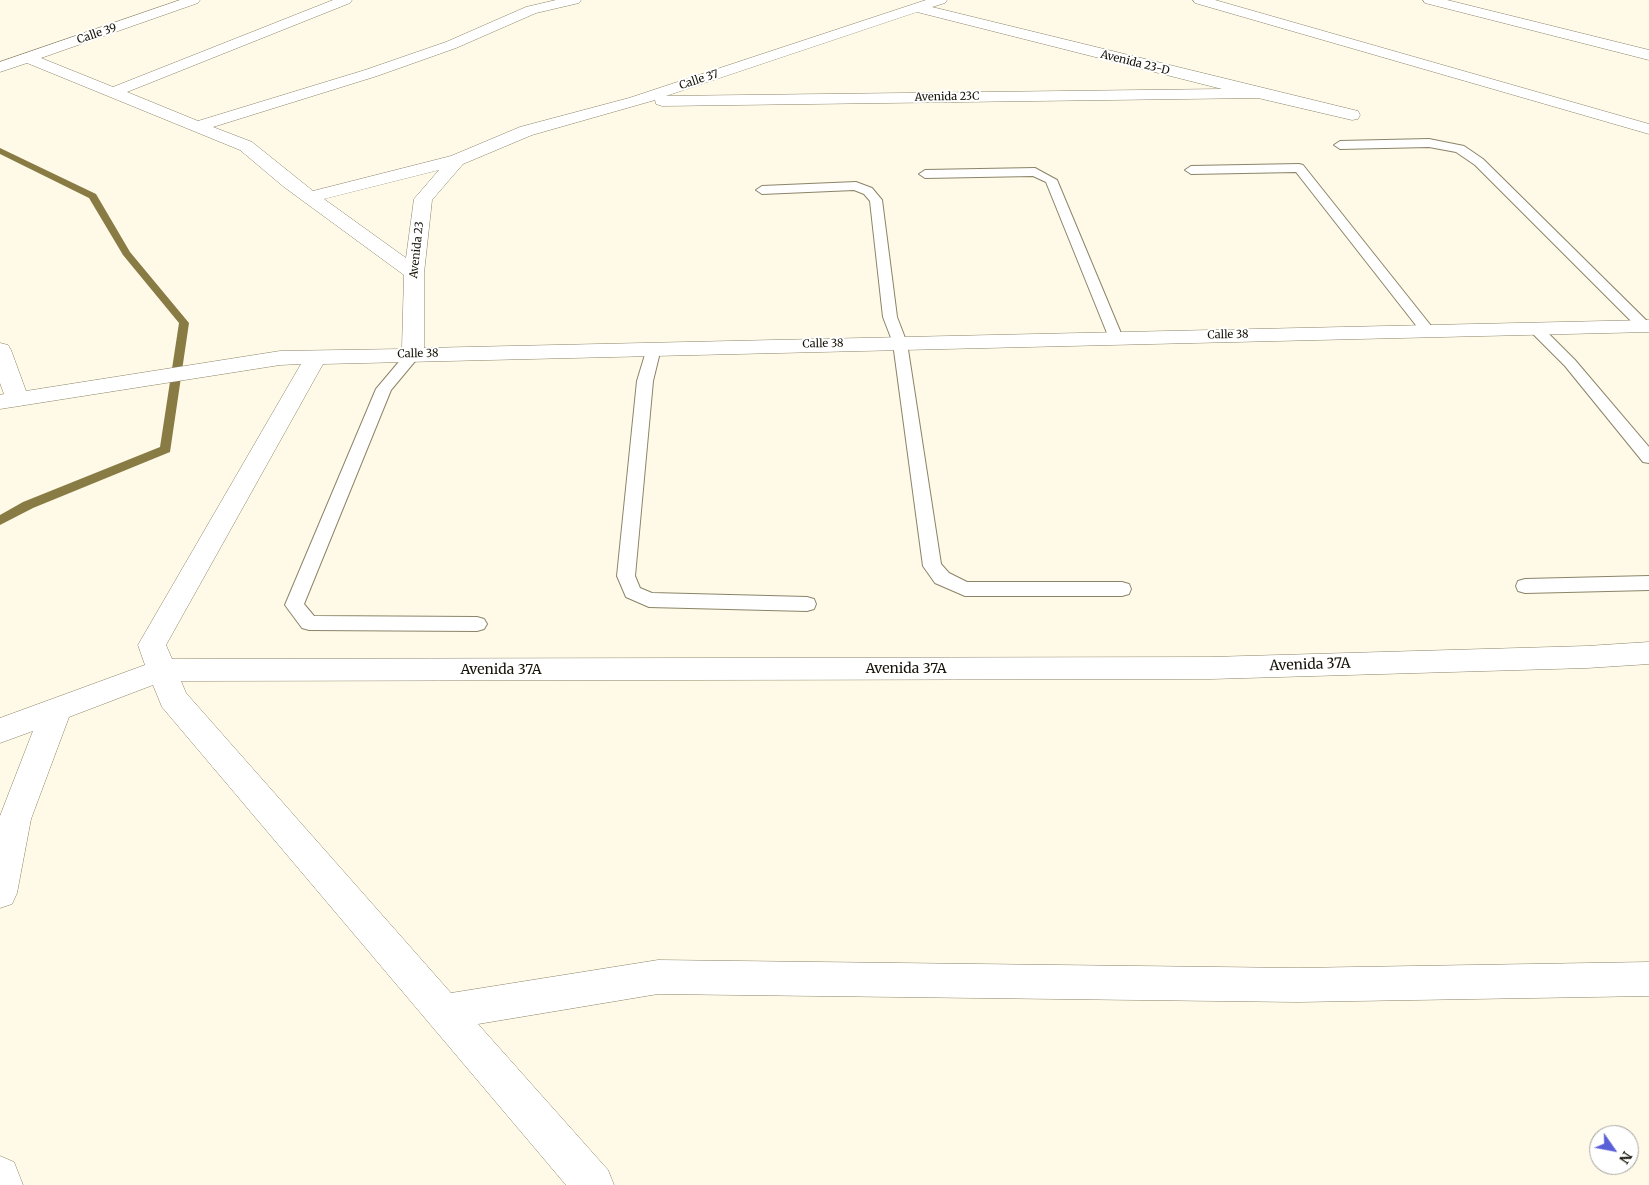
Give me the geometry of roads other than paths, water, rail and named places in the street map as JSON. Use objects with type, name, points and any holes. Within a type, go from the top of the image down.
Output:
[{"type":"street","name":"Calle 39","points":[[0,67],[193,0]]},
{"type":"street","points":[[112,92],[345,0]]},
{"type":"street","points":[[195,127],[371,73],[452,45],[531,10],[574,0]]},
{"type":"street","name":"Calle 37","points":[[310,197],[457,160],[526,131],[636,101],[940,0]]},
{"type":"street","points":[[1200,0],[1649,128]]},
{"type":"street","points":[[1430,0],[1649,55]]},
{"type":"street","name":"Avenida 23-D","points":[[918,8],[1352,115]]},
{"type":"street","points":[[28,58],[246,146],[310,197],[414,274]]},
{"type":"street","name":"Avenida 23C","points":[[636,101],[1258,93]]},
{"type":"street","name":"Avenida 23","points":[[413,354],[414,274],[423,198],[457,160]]},
{"type":"street","name":"Calle 38","points":[[9,401],[280,358],[1647,326]]},
{"type":"street","points":[[0,350],[9,401]]},
{"type":"street","points":[[316,357],[152,645],[173,700],[593,1185]]},
{"type":"street","name":"Avenida 37A","points":[[162,670],[1212,668],[1587,657],[1649,653]]},
{"type":"street","points":[[0,731],[162,670]]},
{"type":"street","points":[[0,893],[15,819],[57,709]]},
{"type":"street","points":[[443,1012],[658,977],[1297,985],[1649,979]]},
{"type":"street","points":[[0,1176],[2,1185]]},
{"type":"lane","points":[[1340,145],[1430,144],[1460,149],[1479,162],[1647,326]]},
{"type":"lane","points":[[1191,170],[1299,168],[1427,330]]},
{"type":"lane","points":[[924,174],[1035,172],[1051,180],[1116,338]]},
{"type":"lane","points":[[762,190],[856,186],[868,191],[876,200],[890,317],[900,342],[932,566],[942,578],[965,589],[1122,589]]},
{"type":"lane","points":[[1535,328],[1570,362],[1649,458]]},
{"type":"lane","points":[[654,348],[645,381],[626,576],[634,592],[649,600],[808,604]]},
{"type":"lane","points":[[413,354],[384,389],[294,605],[309,623],[477,624]]},
{"type":"lane","points":[[1525,586],[1649,583]]},
{"type":"waterway","points":[[0,151],[93,196],[126,253],[184,323],[166,449],[28,505],[0,521]]}]
